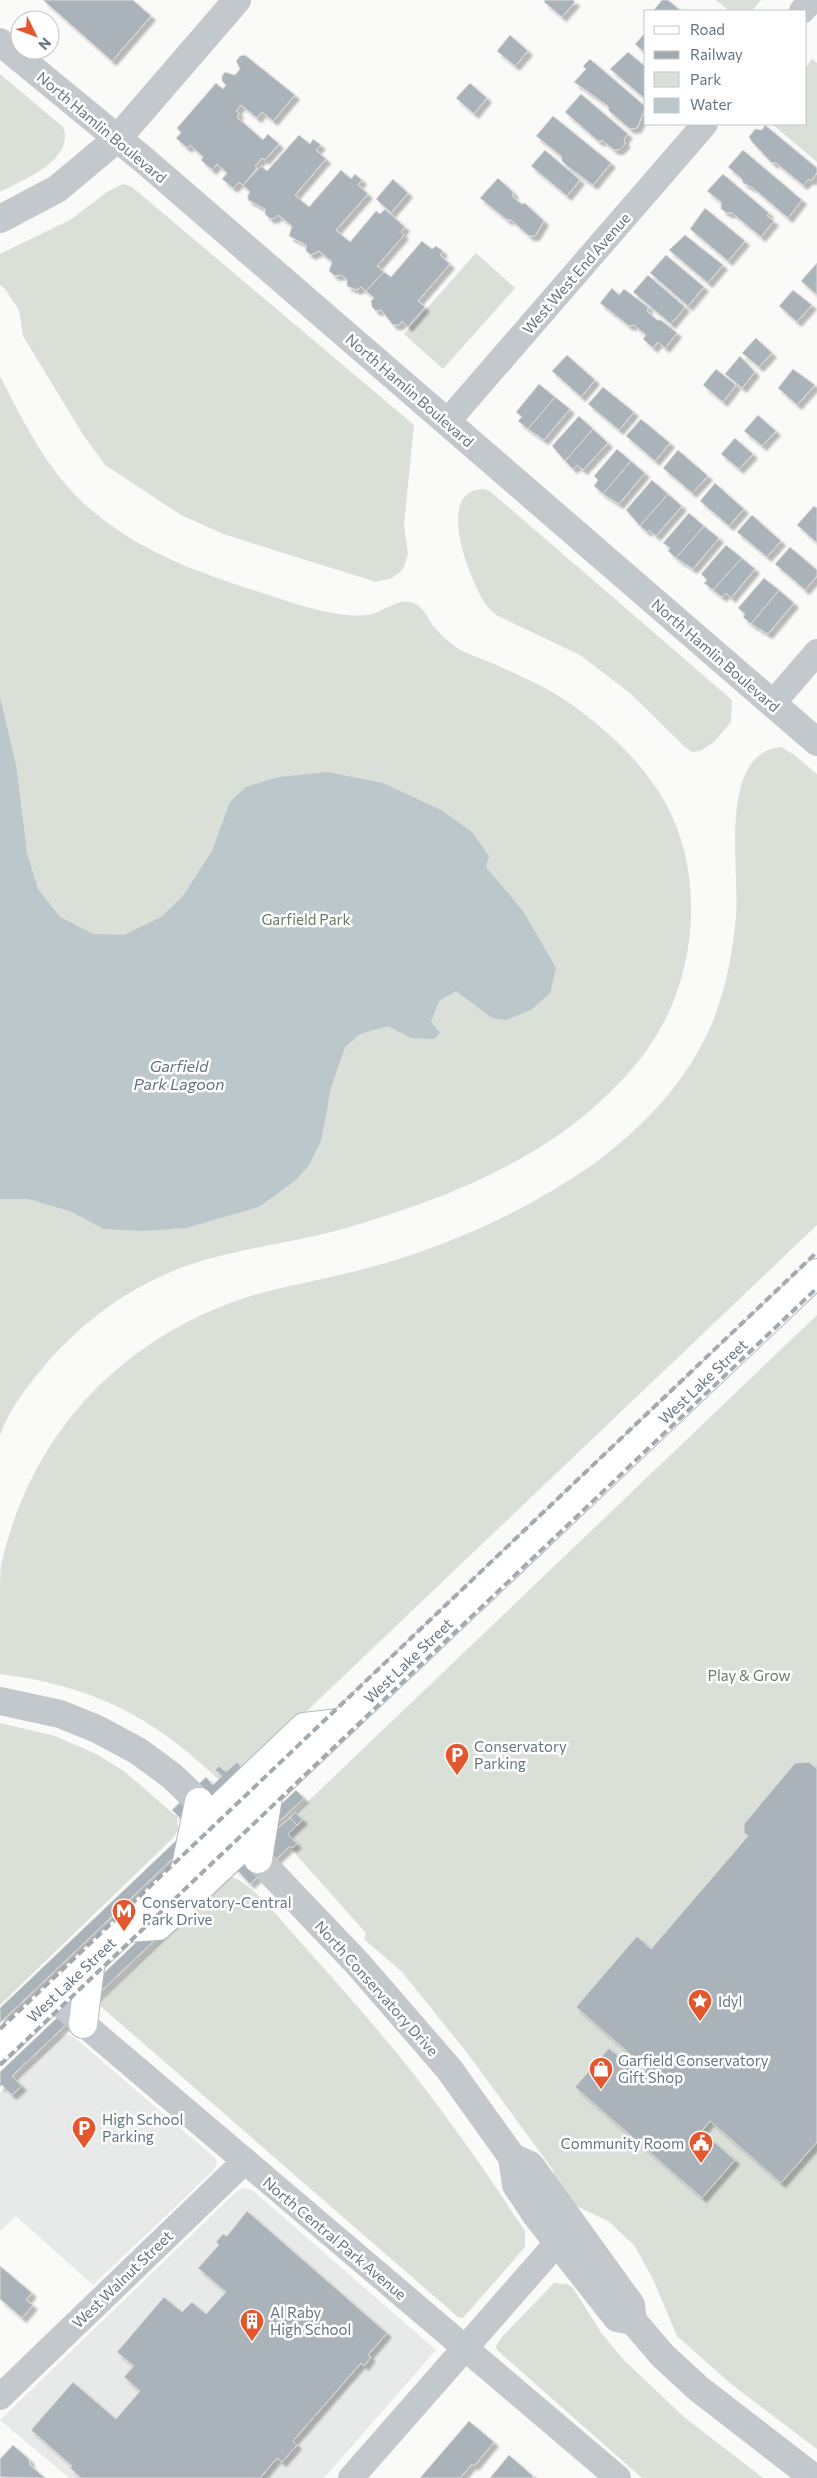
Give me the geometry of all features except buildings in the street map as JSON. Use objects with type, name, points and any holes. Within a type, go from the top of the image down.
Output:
[{"type":"main road","name":"West Lake Street","points":[[0,2047],[817,1273]]},
{"type":"main road","points":[[125,1928],[158,1926],[304,1727],[340,1723]]},
{"type":"main road","points":[[185,1871],[269,1792]]},
{"type":"main road","points":[[84,2024],[91,1960]]},
{"type":"street","points":[[0,218],[57,190],[118,138],[237,0]]},
{"type":"street","points":[[803,10],[812,0]]},
{"type":"street","name":"North Hamlin Boulevard","points":[[0,42],[118,138],[817,742]]},
{"type":"street","name":"West West End Avenue","points":[[447,422],[704,125]]},
{"type":"street","points":[[773,703],[817,652]]},
{"type":"street","name":"North Conservatory Drive","points":[[0,1701],[60,1714],[97,1729],[138,1751],[158,1766],[228,1830],[358,1964],[448,2069],[512,2157],[516,2185],[565,2234],[617,2318],[633,2321],[663,2356],[699,2390],[814,2478]]},
{"type":"street","name":"North Central Park Avenue","points":[[52,1997],[618,2478]]},
{"type":"street","name":"West Walnut Street","points":[[0,2397],[245,2161]]},
{"type":"street","points":[[351,2478],[565,2234]]},
{"type":"shaded area","points":[[69,2035],[75,2038],[215,2158],[217,2163],[213,2171],[93,2285],[16,2216],[0,2231],[0,2093],[61,2036]]},
{"type":"shaded area","name":"Al Raby High School","points":[[243,2188],[252,2190],[436,2350],[324,2478],[69,2478],[0,2420],[237,2191]]},
{"type":"green space","points":[[716,0],[761,0],[753,10],[728,10]]},
{"type":"green space","points":[[812,59],[817,63],[817,162],[773,125],[807,125],[807,66]]},
{"type":"green space","points":[[0,74],[63,127],[65,139],[62,150],[44,168],[0,192]]},
{"type":"green space","points":[[123,184],[132,187],[414,425],[404,525],[408,554],[404,567],[392,578],[376,582],[223,534],[181,515],[105,465],[82,433],[23,336],[19,310],[5,289],[0,285],[0,254],[70,220],[107,192]]},
{"type":"green space","points":[[476,253],[515,288],[443,369],[404,334]]},
{"type":"green space","name":"Garfield Park","points":[[0,376],[28,429],[56,473],[92,511],[142,545],[172,560],[218,578],[295,604],[326,612],[365,615],[402,602],[411,602],[423,610],[433,626],[457,648],[545,688],[588,717],[637,762],[665,802],[677,829],[686,857],[690,886],[691,916],[688,946],[682,975],[673,1003],[660,1029],[638,1062],[621,1081],[593,1108],[566,1130],[506,1167],[406,1209],[303,1239],[210,1258],[152,1280],[99,1314],[67,1341],[16,1403],[0,1435]]},
{"type":"green space","points":[[484,489],[491,492],[732,700],[731,722],[714,742],[700,751],[692,752],[630,693],[580,655],[498,616],[488,607],[472,578],[465,559],[458,520],[461,504],[469,493]]},
{"type":"green space","points":[[781,747],[793,754],[817,774],[817,1225],[229,1785],[220,1781],[195,1758],[170,1739],[145,1722],[119,1708],[93,1696],[64,1687],[33,1679],[0,1674],[1,1566],[14,1520],[32,1478],[55,1439],[82,1403],[114,1372],[150,1344],[190,1321],[233,1302],[250,1296],[354,1272],[429,1249],[514,1212],[567,1182],[592,1165],[647,1119],[663,1101],[703,1043],[718,1008],[725,983],[731,956],[736,916],[735,845],[736,817],[740,792],[748,770],[761,754]]},
{"type":"green space","name":"Play & Grow","points":[[817,1315],[817,2449],[731,2384],[677,2336],[653,2279],[634,2245],[608,2221],[572,2204],[555,2179],[553,2170],[468,2054],[402,1972],[364,1939],[366,1933],[276,1832]]},
{"type":"green space","points":[[0,1723],[55,1736],[96,1754],[124,1771],[177,1817],[178,1830],[173,1838],[0,2005]]},
{"type":"green space","points":[[231,1877],[239,1880],[265,1902],[377,2029],[436,2103],[525,2231],[525,2247],[463,2318],[458,2317],[98,2004],[225,1879]]},
{"type":"green space","points":[[554,2283],[567,2284],[573,2288],[602,2334],[624,2360],[684,2417],[763,2478],[642,2478],[497,2350],[496,2346],[501,2338]]},
{"type":"water","name":"Garfield Park Lagoon","points":[[0,697],[16,765],[27,853],[38,889],[60,917],[93,934],[124,935],[161,917],[183,896],[212,851],[230,802],[246,787],[279,777],[327,772],[383,783],[441,810],[472,832],[489,856],[486,867],[523,911],[556,968],[550,993],[531,1010],[506,1020],[492,1018],[456,991],[439,1001],[431,1022],[440,1033],[434,1039],[411,1038],[388,1026],[360,1034],[345,1047],[331,1088],[321,1141],[309,1165],[296,1180],[259,1207],[186,1228],[144,1231],[104,1229],[70,1211],[28,1199],[0,1199]]},
{"type":"railway","points":[[0,2029],[817,1252]]},
{"type":"railway","points":[[0,2065],[817,1288]]},
{"type":"place","name":"Conservatory Parking","points":[[457,1776]]},
{"type":"place","name":"Conservatory-Central Park Drive","points":[[124,1932]]},
{"type":"place","name":"Idyl","points":[[700,2022]]},
{"type":"place","name":"Garfield Conservatory Gift Shop","points":[[601,2090]]},
{"type":"place","name":"High School Parking","points":[[84,2149]]},
{"type":"place","name":"Community Room","points":[[701,2164]]},
{"type":"place","name":"Al Raby High School","points":[[252,2342]]}]
